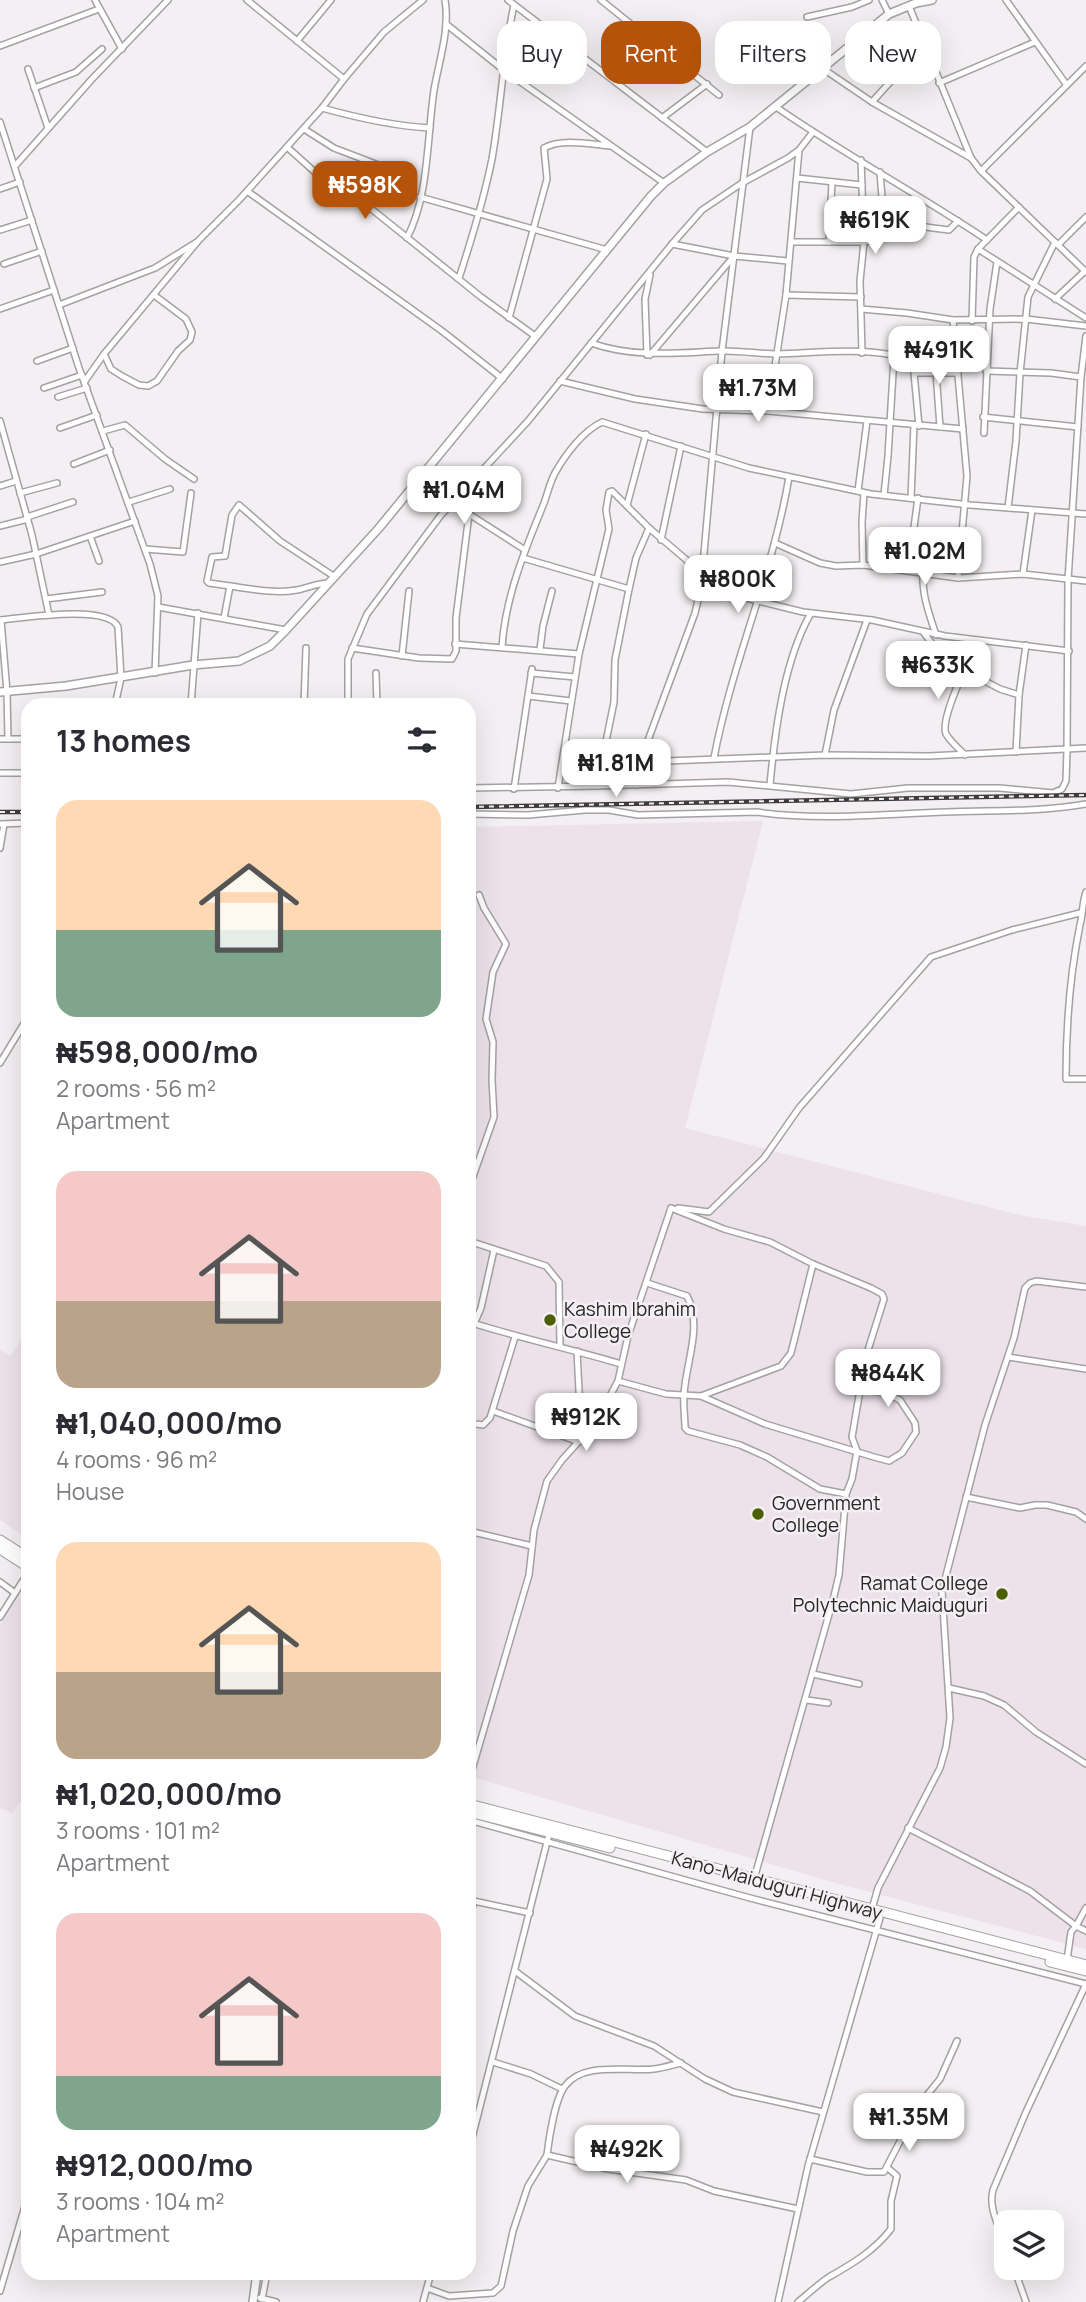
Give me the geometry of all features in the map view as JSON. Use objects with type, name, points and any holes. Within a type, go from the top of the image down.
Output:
[{"type":"highway","points":[[0,1540],[21,1552]]},
{"type":"highway","points":[[0,1549],[21,1562]]},
{"type":"highway","name":"Kano-Maiduguri Highway","points":[[476,1806],[1086,1965]]},
{"type":"highway","name":"Kano-Maiduguri Highway","points":[[476,1814],[549,1837],[1086,1971]]},
{"type":"street","points":[[95,0],[122,49]]},
{"type":"street","points":[[15,166],[168,0]]},
{"type":"street","points":[[247,0],[344,79]]},
{"type":"street","points":[[297,41],[331,0]]},
{"type":"street","points":[[58,397],[86,385],[104,354],[199,240],[323,108],[384,32],[423,0]]},
{"type":"street","points":[[407,238],[420,197],[446,24],[446,0]]},
{"type":"street","points":[[509,0],[707,152]]},
{"type":"street","points":[[601,0],[719,95]]},
{"type":"street","points":[[807,17],[852,7],[869,0]]},
{"type":"street","points":[[882,0],[889,14]]},
{"type":"street","points":[[831,61],[889,14],[932,0]]},
{"type":"street","points":[[1006,0],[1066,84]]},
{"type":"street","points":[[510,21],[514,5]]},
{"type":"street","points":[[909,6],[915,21]]},
{"type":"street","points":[[0,46],[99,9]]},
{"type":"street","points":[[446,24],[497,65]]},
{"type":"street","points":[[941,82],[1035,42]]},
{"type":"street","points":[[34,88],[76,72],[102,49]]},
{"type":"street","points":[[981,171],[1086,66]]},
{"type":"street","points":[[28,69],[48,128]]},
{"type":"street","points":[[831,74],[872,102],[971,158]]},
{"type":"street","points":[[459,278],[479,215],[492,158],[503,84]]},
{"type":"street","points":[[524,84],[664,183]]},
{"type":"street","points":[[663,118],[707,84]]},
{"type":"street","points":[[4,692],[239,661],[270,646],[332,580],[423,474],[503,379],[534,336],[664,183],[707,152],[750,127],[803,84]]},
{"type":"street","points":[[872,102],[888,84]]},
{"type":"street","points":[[939,84],[971,158],[981,171],[1086,271],[1055,299]]},
{"type":"street","points":[[776,107],[987,240]]},
{"type":"street","points":[[323,108],[365,120],[403,127],[430,128]]},
{"type":"street","points":[[0,122],[82,375],[145,549],[158,596],[155,673]]},
{"type":"street","points":[[636,785],[640,762],[695,614],[701,587],[722,351],[750,127]]},
{"type":"street","points":[[304,129],[334,148],[381,166],[380,182],[369,207]]},
{"type":"street","points":[[348,698],[348,659],[367,614],[441,515],[528,421],[671,244],[702,210],[799,150],[813,132]]},
{"type":"street","points":[[509,318],[547,179],[544,148],[548,145],[568,144],[612,146]]},
{"type":"street","points":[[287,147],[317,174],[369,207],[534,336]]},
{"type":"street","points":[[768,411],[786,295],[799,150]]},
{"type":"street","points":[[860,160],[864,242],[862,353]]},
{"type":"street","points":[[790,242],[864,242],[879,239],[882,212],[880,172]]},
{"type":"street","points":[[797,178],[862,185]]},
{"type":"street","points":[[0,189],[20,182]]},
{"type":"street","points":[[829,242],[832,182]]},
{"type":"street","points":[[247,191],[420,315],[503,379]]},
{"type":"street","points":[[420,197],[607,250]]},
{"type":"street","points":[[972,321],[973,267],[978,249],[1019,207]]},
{"type":"street","points":[[882,212],[903,222],[949,230],[958,221]]},
{"type":"street","points":[[1008,508],[1028,297],[1032,285],[1057,243],[1086,217]]},
{"type":"street","points":[[0,230],[32,220]]},
{"type":"street","points":[[59,305],[155,268],[199,240]]},
{"type":"street","points":[[671,244],[734,256],[788,261]]},
{"type":"street","points":[[978,249],[1086,318]]},
{"type":"street","points":[[4,264],[42,250]]},
{"type":"street","points":[[649,355],[734,256]]},
{"type":"street","points":[[984,433],[986,371],[997,262]]},
{"type":"street","points":[[649,355],[645,299],[647,283],[653,269]]},
{"type":"street","points":[[0,309],[54,290]]},
{"type":"street","points":[[104,354],[111,369],[122,376],[148,386],[157,381],[190,340],[192,332],[186,319],[154,295]]},
{"type":"street","points":[[786,295],[861,297]]},
{"type":"street","points":[[861,309],[953,320],[1026,319],[1086,326]]},
{"type":"street","points":[[953,320],[967,476],[958,578]]},
{"type":"street","points":[[476,788],[728,782],[851,794],[908,788],[1000,788],[1053,793],[1062,789],[1066,781],[1067,750],[1068,580],[1086,336]]},
{"type":"street","points":[[591,343],[608,349],[649,355],[722,351],[777,354],[837,352],[887,354],[894,357],[884,495]]},
{"type":"street","points":[[37,361],[73,348]]},
{"type":"street","points":[[986,371],[1081,377]]},
{"type":"street","points":[[908,571],[917,426],[913,376],[917,372],[958,373]]},
{"type":"street","points":[[936,372],[940,427]]},
{"type":"street","points":[[44,388],[82,375]]},
{"type":"street","points":[[560,381],[635,399],[716,410],[768,411],[963,429]]},
{"type":"street","points":[[60,428],[97,415]]},
{"type":"street","points":[[983,416],[1078,427]]},
{"type":"street","points":[[0,421],[3,445],[27,518],[50,615]]},
{"type":"street","points":[[863,565],[861,492],[867,421]]},
{"type":"street","points":[[502,647],[506,616],[525,551],[554,474],[575,445],[595,425],[602,422],[714,457],[861,492],[965,505],[1086,514]]},
{"type":"street","points":[[103,431],[125,425],[165,459],[194,479]]},
{"type":"street","points":[[626,505],[646,434]]},
{"type":"street","points":[[662,540],[681,446]]},
{"type":"street","points":[[74,464],[110,450]]},
{"type":"street","points":[[423,474],[470,514],[525,551]]},
{"type":"street","points":[[714,758],[720,725],[775,543],[789,477]]},
{"type":"street","points":[[0,486],[16,481]]},
{"type":"street","points":[[20,493],[57,483]]},
{"type":"street","points":[[129,502],[170,489]]},
{"type":"street","points":[[558,788],[579,654],[609,529],[606,510],[609,492],[612,491],[662,540],[703,574]]},
{"type":"street","points":[[145,549],[183,552],[191,494]]},
{"type":"street","points":[[0,526],[73,502]]},
{"type":"street","points":[[239,505],[280,541],[320,565],[332,580],[299,590],[285,591],[207,581],[212,557],[225,556],[233,515],[239,505]]},
{"type":"street","points":[[1023,574],[1032,510]]},
{"type":"street","points":[[352,648],[402,656],[452,659],[470,514]]},
{"type":"street","points":[[0,562],[36,555],[135,521]]},
{"type":"street","points":[[597,786],[614,702],[615,660],[629,589],[636,558],[649,528]]},
{"type":"street","points":[[90,536],[99,561]]},
{"type":"street","points":[[775,543],[820,563],[836,566],[863,565],[958,578],[1023,574],[1086,582]]},
{"type":"street","points":[[523,558],[629,589]]},
{"type":"street","points":[[923,573],[922,590],[936,635]]},
{"type":"street","points":[[224,618],[230,586]]},
{"type":"street","points":[[701,587],[811,613],[867,620],[924,633],[1069,651]]},
{"type":"street","points":[[402,656],[409,591]]},
{"type":"street","points":[[540,649],[552,591]]},
{"type":"street","points":[[46,599],[102,592]]},
{"type":"street","points":[[158,607],[286,630]]},
{"type":"street","points":[[191,698],[198,613]]},
{"type":"street","points":[[770,785],[789,670],[803,627],[811,613]]},
{"type":"street","points":[[8,739],[1,620],[50,615],[88,615],[116,622],[121,678],[117,698]]},
{"type":"street","points":[[825,755],[834,710],[867,620]]},
{"type":"street","points":[[924,633],[948,664],[1000,689],[1019,695]]},
{"type":"street","points":[[965,755],[946,733],[945,726],[951,702],[978,640]]},
{"type":"street","points":[[455,644],[579,654]]},
{"type":"street","points":[[1016,752],[1019,695],[1026,645]]},
{"type":"street","points":[[304,698],[306,648]]},
{"type":"street","points":[[514,789],[531,671],[575,677]]},
{"type":"street","points":[[376,673],[377,698]]},
{"type":"street","points":[[528,696],[571,701]]},
{"type":"street","points":[[0,739],[21,739]]},
{"type":"street","points":[[601,760],[640,762],[773,756],[965,755],[1086,748]]},
{"type":"street","points":[[0,773],[21,773]]},
{"type":"street","points":[[476,814],[528,815],[609,810],[638,815],[757,812],[776,815],[873,815],[1041,810],[1086,804]]},
{"type":"street","points":[[0,848],[2,824],[21,823]]},
{"type":"street","points":[[1086,892],[1080,913],[1066,1053],[1066,1079],[1086,1080]]},
{"type":"street","points":[[476,1168],[494,1117],[494,1042],[486,1019],[493,972],[506,944],[479,895]]},
{"type":"street","points":[[671,1208],[709,1212],[726,1197],[764,1158],[799,1108],[930,957],[1012,930],[1080,913]]},
{"type":"street","points":[[0,1063],[21,1028]]},
{"type":"street","points":[[671,1208],[724,1229],[770,1242],[882,1294],[884,1299],[868,1350],[852,1437],[857,1451],[846,1494],[839,1575],[807,1700],[754,1879]]},
{"type":"street","points":[[476,1756],[528,1575],[534,1530],[547,1481],[596,1422],[618,1381],[628,1336],[671,1208]]},
{"type":"street","points":[[476,1244],[545,1266],[559,1282],[560,1346]]},
{"type":"street","points":[[476,1316],[481,1308],[494,1250]]},
{"type":"street","points":[[618,1381],[683,1396],[701,1396],[781,1366],[789,1358],[813,1264]]},
{"type":"street","points":[[647,1283],[687,1296],[692,1306],[693,1326],[683,1396],[685,1428],[740,1445],[767,1457],[820,1489],[846,1494]]},
{"type":"street","points":[[872,1910],[878,1888],[940,1768],[946,1747],[950,1718],[942,1591],[985,1425],[1008,1357],[1025,1288],[1030,1283],[1086,1287]]},
{"type":"street","points":[[476,1324],[621,1364]]},
{"type":"street","points":[[476,1424],[483,1425],[490,1418],[515,1337]]},
{"type":"street","points":[[577,1351],[581,1431],[579,1442]]},
{"type":"street","points":[[1008,1357],[1086,1369]]},
{"type":"street","points":[[701,1396],[765,1424],[890,1461],[902,1453],[916,1432],[915,1423],[900,1400],[883,1392],[860,1390]]},
{"type":"street","points":[[493,1411],[579,1442]]},
{"type":"street","points":[[966,1497],[1020,1508],[1047,1505],[1076,1512],[1086,1519]]},
{"type":"street","points":[[476,1533],[532,1546]]},
{"type":"street","points":[[0,1582],[15,1593]]},
{"type":"street","points":[[0,1617],[21,1584]]},
{"type":"street","points":[[813,1674],[859,1684]]},
{"type":"street","points":[[949,1688],[984,1696],[1004,1705],[1036,1732],[1086,1764]]},
{"type":"street","points":[[807,1700],[828,1703]]},
{"type":"street","points":[[476,1821],[549,1837],[644,1870],[1086,1984],[993,2190],[990,2199],[994,2213]]},
{"type":"street","points":[[908,1828],[1030,1891],[1086,1931]]},
{"type":"street","points":[[476,2124],[549,1837]]},
{"type":"street","points":[[476,1901],[530,1913]]},
{"type":"street","points":[[1067,1960],[1071,1932],[1086,1908]]},
{"type":"street","points":[[778,2302],[810,2159],[880,1918]]},
{"type":"street","points":[[515,1971],[575,2016],[654,2046],[733,2092],[823,2112]]},
{"type":"street","points":[[810,2159],[873,2173],[884,2172],[914,2114],[940,2078],[957,2042]]},
{"type":"street","points":[[493,2062],[531,2074],[562,2089]]},
{"type":"street","points":[[427,2288],[449,2296],[493,2294],[501,2286],[513,2231],[528,2186],[547,2155],[562,2089],[570,2080],[608,2069],[653,2069],[681,2063]]},
{"type":"street","points":[[547,2155],[608,2169],[686,2180],[714,2191],[798,2209]]},
{"type":"street","points":[[798,2302],[827,2278],[842,2272],[858,2260],[891,2229],[891,2201],[897,2176],[888,2168]]},
{"type":"street","points":[[0,2291],[21,2220]]},
{"type":"street","points":[[256,2280],[253,2299],[276,2302]]},
{"type":"street","points":[[262,2299],[266,2280]]},
{"type":"street","points":[[423,2302],[429,2280]]},
{"type":"street","points":[[1018,2280],[1026,2302]]},
{"type":"shaded area","points":[[763,821],[685,1128],[1019,1215],[1086,1226],[1086,1949],[839,1884],[476,1778],[476,827]]},
{"type":"shaded area","points":[[21,1340],[21,1534],[0,1520],[0,1350],[11,1356]]},
{"type":"shaded area","points":[[21,1594],[21,1801],[12,1813],[0,1808],[0,1625]]},
{"type":"railway","points":[[476,807],[1086,795]]},
{"type":"railway","points":[[0,812],[21,812]]},
{"type":"place","name":"Kashim Ibrahim College","points":[[550,1320]]},
{"type":"place","name":"Government College","points":[[758,1514]]},
{"type":"place","name":"Ramat College Polytechnic Maiduguri","points":[[1002,1594]]}]
